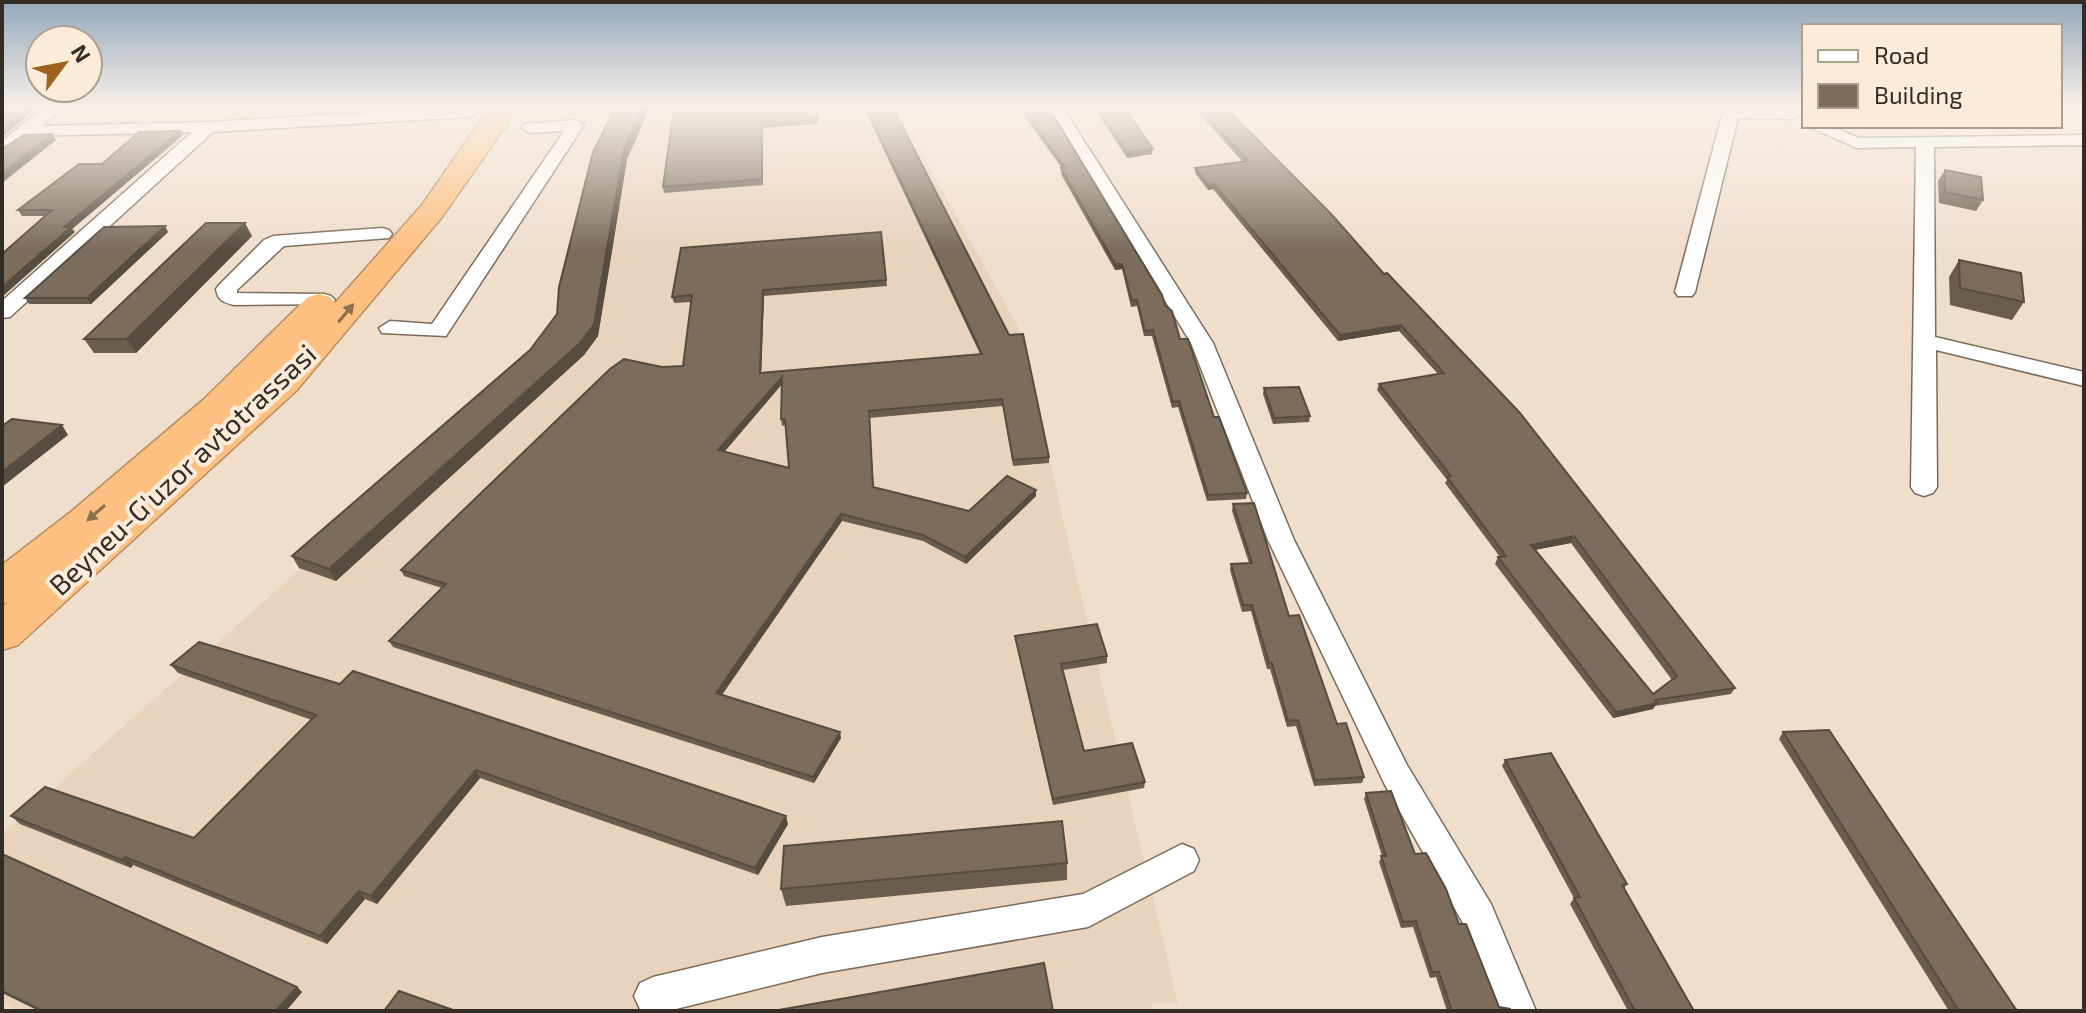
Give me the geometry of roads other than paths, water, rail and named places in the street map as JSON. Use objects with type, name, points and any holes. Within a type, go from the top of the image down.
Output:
[{"type":"highway","name":"Beyneu-G'uzor avtotrassasi","points":[[2,588],[86,521],[216,408],[324,300],[453,155]]},
{"type":"highway","name":"Beyneu-G'uzor avtotrassasi","points":[[2,633],[283,383],[432,211],[465,155]]},
{"type":"street","points":[[2,312],[177,155]]},
{"type":"street","points":[[390,328],[438,331],[554,155]]},
{"type":"street","points":[[1087,155],[1202,343],[1281,540],[1396,775],[1478,916],[1517,1011]]},
{"type":"street","points":[[1685,292],[1720,155]]},
{"type":"street","points":[[1924,487],[1925,155]]},
{"type":"street","points":[[324,300],[234,299],[228,297],[226,289],[271,244],[280,240],[382,234]]},
{"type":"street","points":[[1925,341],[2084,379]]},
{"type":"street","points":[[653,996],[822,955],[1088,910],[1182,860]]}]
